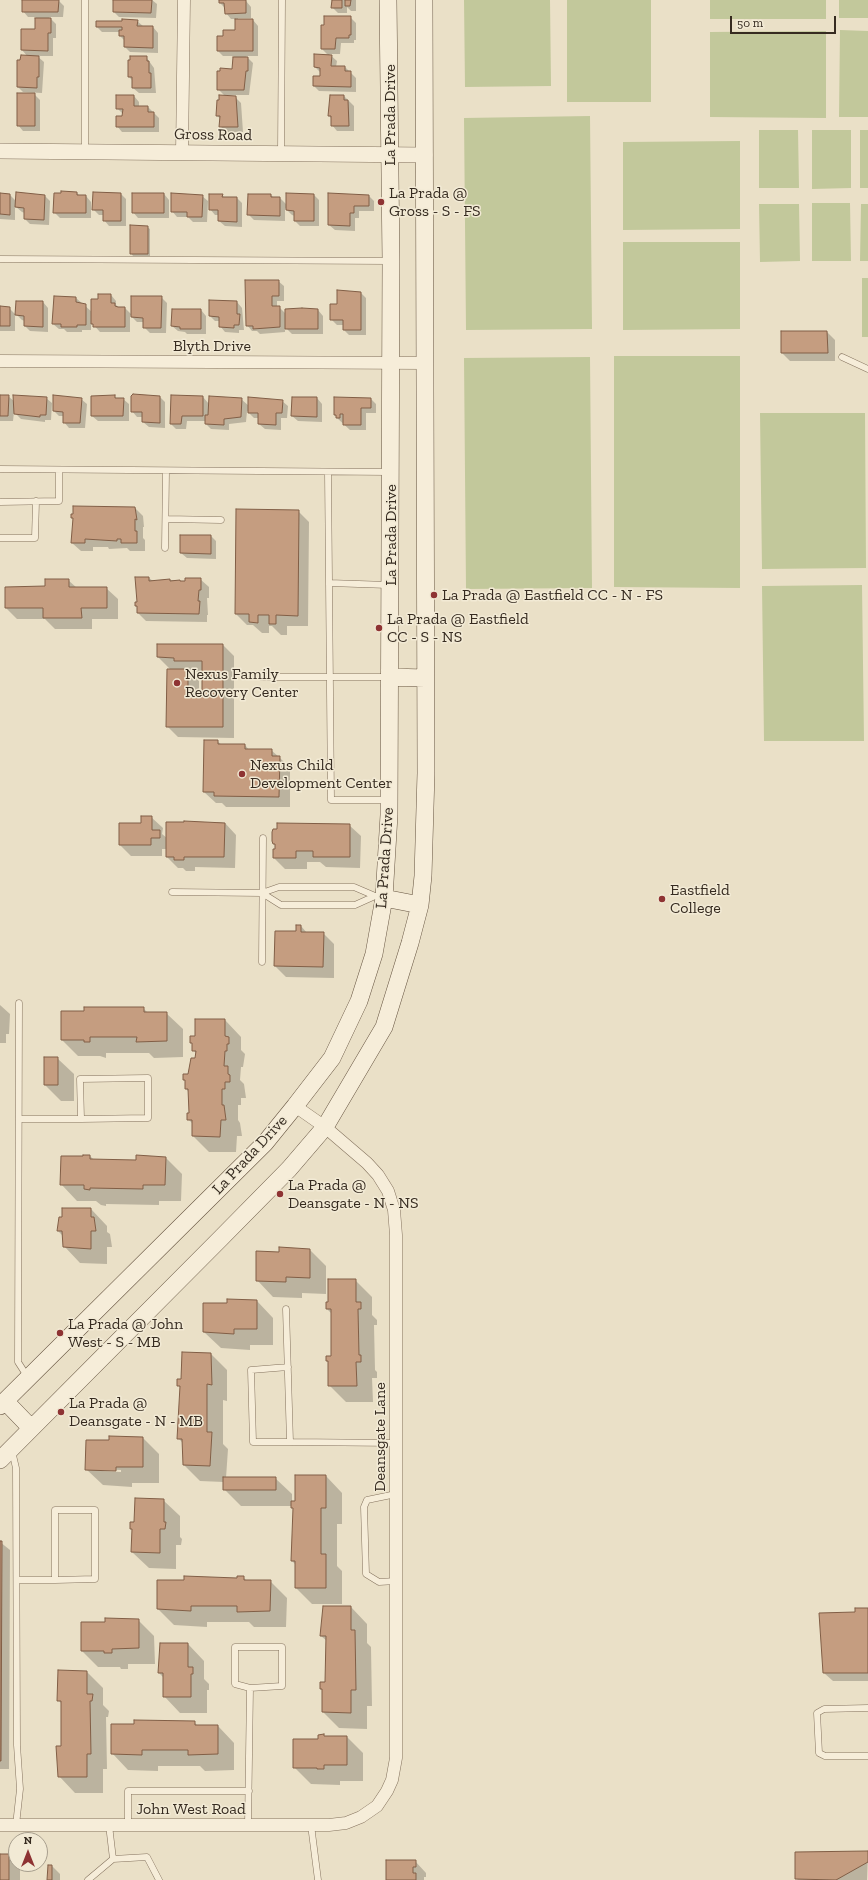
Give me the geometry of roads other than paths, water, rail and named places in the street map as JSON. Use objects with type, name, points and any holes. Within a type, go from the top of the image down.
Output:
[{"type":"main road","name":"La Prada Drive","points":[[2,1404],[265,1143],[332,1058],[359,1001],[374,954],[389,800],[392,472],[388,0]]},
{"type":"main road","points":[[0,1460],[289,1169],[325,1127],[384,1027],[410,943],[420,905],[423,876],[426,773],[424,0]]},
{"type":"main road","points":[[389,678],[425,678]]},
{"type":"main road","points":[[380,897],[420,905]]},
{"type":"main road","points":[[2,1404],[32,1428]]},
{"type":"street","points":[[182,153],[184,0]]},
{"type":"street","name":"Gross Road","points":[[0,151],[425,155]]},
{"type":"street","name":"Blyth Drive","points":[[0,361],[425,363]]},
{"type":"street","name":"Deansgate Lane","points":[[295,1106],[325,1127],[367,1162],[378,1175],[388,1191],[394,1210],[396,1235],[396,1758],[392,1780],[387,1792],[377,1806]]},
{"type":"street","name":"John West Road","points":[[0,1826],[311,1826],[346,1823],[361,1817],[377,1806]]},
{"type":"lane","points":[[85,0],[85,152]]},
{"type":"lane","points":[[281,154],[282,0]]},
{"type":"lane","points":[[0,259],[391,261]]},
{"type":"lane","points":[[842,357],[868,369]]},
{"type":"lane","points":[[0,470],[392,472]]},
{"type":"lane","points":[[0,502],[59,501],[59,470]]},
{"type":"lane","points":[[165,548],[166,471]]},
{"type":"lane","points":[[328,472],[331,800],[389,800]]},
{"type":"lane","points":[[0,538],[35,538],[36,502]]},
{"type":"lane","points":[[166,519],[221,520]]},
{"type":"lane","points":[[329,583],[391,585]]},
{"type":"lane","points":[[262,677],[389,678]]},
{"type":"lane","points":[[262,962],[263,838]]},
{"type":"lane","points":[[172,892],[262,893],[279,887],[354,887],[380,897]]},
{"type":"lane","points":[[262,893],[281,905],[355,905],[380,897]]},
{"type":"lane","points":[[19,1003],[18,1362],[28,1378]]},
{"type":"lane","points":[[19,1119],[80,1119],[148,1118],[148,1078],[80,1079],[80,1119]]},
{"type":"lane","points":[[286,1309],[290,1442]]},
{"type":"lane","points":[[288,1367],[251,1370],[253,1442],[396,1443]]},
{"type":"lane","points":[[12,1448],[16,1468],[17,1745],[20,1789],[16,1826]]},
{"type":"lane","points":[[396,1494],[367,1500],[364,1507],[366,1574],[379,1582],[396,1581]]},
{"type":"lane","points":[[17,1580],[55,1580],[95,1579],[95,1510],[55,1510],[55,1580]]},
{"type":"lane","points":[[235,1647],[282,1647],[282,1686],[250,1688],[235,1684],[235,1647]]},
{"type":"lane","points":[[248,1826],[250,1688]]},
{"type":"lane","points":[[868,1708],[824,1708],[818,1712],[819,1753],[825,1756],[868,1756]]},
{"type":"lane","points":[[128,1825],[128,1792],[249,1791]]},
{"type":"lane","points":[[109,1826],[113,1859]]},
{"type":"lane","points":[[311,1826],[318,1880]]},
{"type":"lane","points":[[88,1880],[113,1859],[147,1857],[159,1880]]},
{"type":"place","name":"La Prada @ Gross - S - FS","points":[[381,202]]},
{"type":"place","name":"La Prada @ Eastfield CC - N - FS","points":[[434,595]]},
{"type":"place","name":"La Prada @ Eastfield CC - S - NS","points":[[379,628]]},
{"type":"place","name":"Nexus Family Recovery Center","points":[[177,683]]},
{"type":"place","name":"Nexus Child Development Center","points":[[242,774]]},
{"type":"place","name":"Eastfield College","points":[[662,899]]},
{"type":"place","name":"La Prada @ Deansgate - N - NS","points":[[280,1194]]},
{"type":"place","name":"La Prada @ John West - S - MB","points":[[60,1333]]},
{"type":"place","name":"La Prada @ Deansgate - N - MB","points":[[61,1412]]}]
